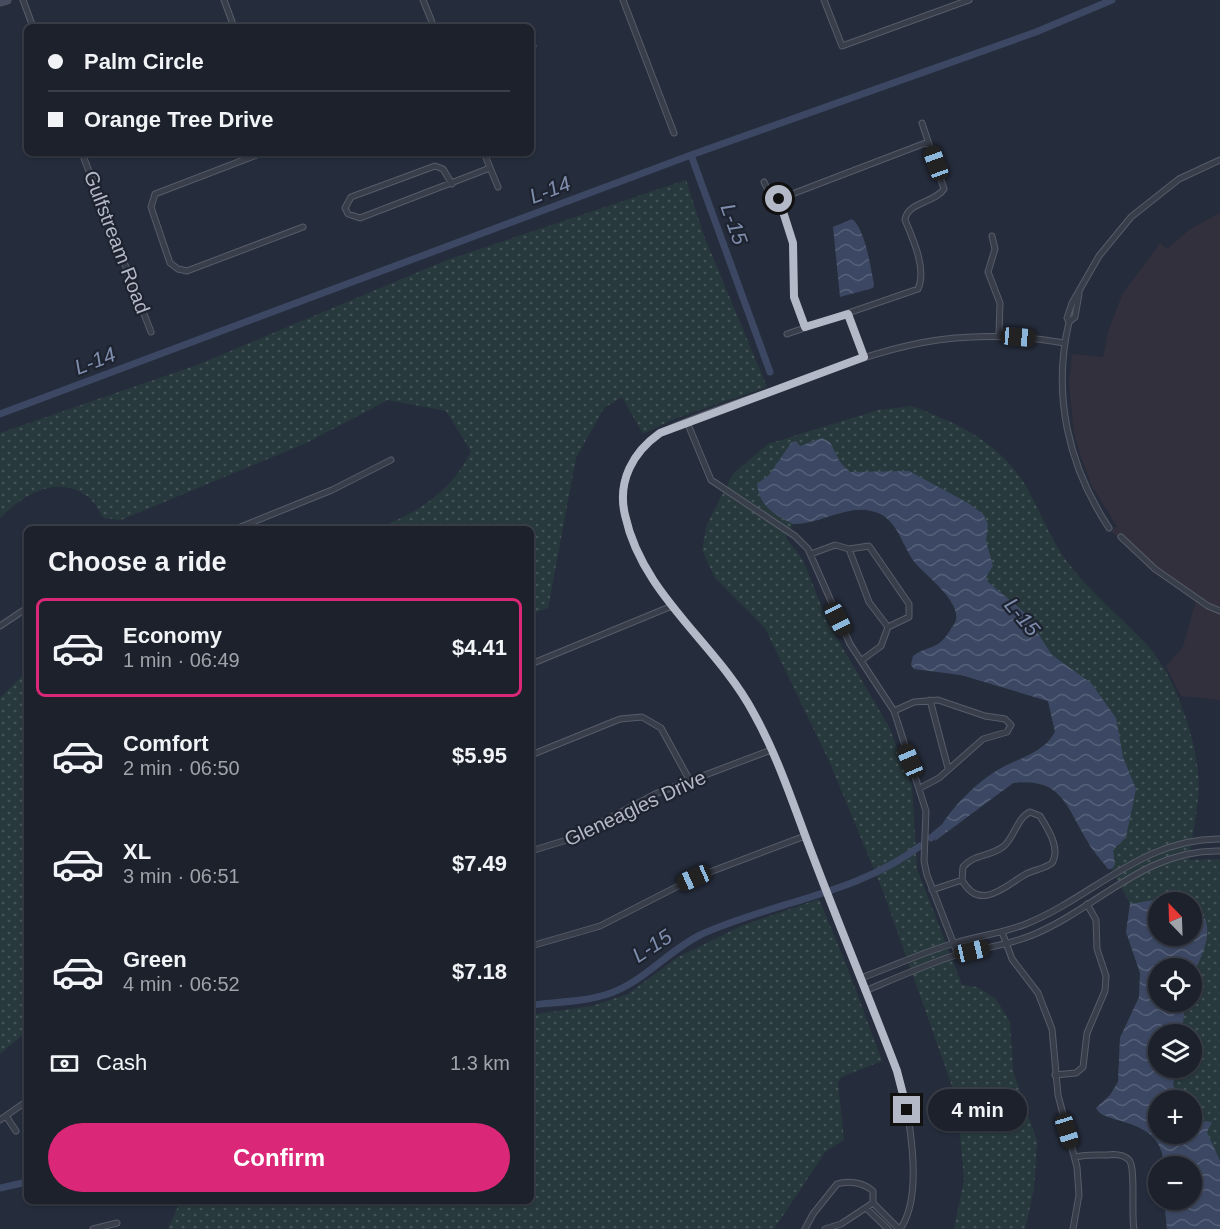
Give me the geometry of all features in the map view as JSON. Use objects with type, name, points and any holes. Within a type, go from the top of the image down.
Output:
[{"type":"street","points":[[0,2],[7,0]]},
{"type":"street","points":[[23,0],[32,24]]},
{"type":"street","points":[[224,0],[233,24]]},
{"type":"street","points":[[423,0],[433,24]]},
{"type":"street","points":[[623,0],[675,133]]},
{"type":"street","points":[[824,0],[842,46],[969,0]]},
{"type":"street","points":[[787,334],[918,289],[921,282],[917,250],[905,220],[909,209],[939,197],[945,189],[922,123]]},
{"type":"street","points":[[779,199],[928,142]]},
{"type":"street","name":"Gulfstream Road","points":[[83,156],[151,332]]},
{"type":"street","points":[[254,156],[155,195],[151,207],[170,263],[178,269],[187,271],[303,227]]},
{"type":"street","points":[[485,156],[498,187]]},
{"type":"street","points":[[1109,528],[1085,487],[1067,434],[1063,398],[1065,343],[1069,322],[1075,317],[1079,294],[1099,256],[1131,216],[1179,179],[1220,160]]},
{"type":"street","points":[[452,184],[443,169],[435,166],[351,197],[345,208],[348,214],[360,218],[452,184],[490,168]]},
{"type":"street","points":[[764,182],[770,194],[779,199],[793,243],[794,297],[805,327]]},
{"type":"street","points":[[992,236],[995,249],[988,272],[1000,303],[999,335]]},
{"type":"street","points":[[848,314],[864,357]]},
{"type":"street","points":[[873,1203],[900,1229],[908,1213],[912,1180],[911,1135],[903,1090],[830,899],[771,750],[753,711],[729,674],[672,606],[647,567],[628,526],[623,495],[627,475],[639,452],[652,439],[687,422],[864,357],[934,339],[999,335],[1065,343]]},
{"type":"street","points":[[687,422],[711,480],[795,536],[811,554],[838,619],[894,711],[920,788],[927,821],[924,861],[932,890],[958,955]]},
{"type":"street","points":[[243,526],[332,490],[391,460]]},
{"type":"street","points":[[1121,537],[1155,569],[1208,606],[1220,611]]},
{"type":"street","points":[[811,554],[835,545],[849,549],[865,545],[872,549],[883,569],[909,604],[909,617],[888,627],[881,646],[862,660]]},
{"type":"street","points":[[849,549],[869,602],[888,627]]},
{"type":"street","points":[[534,663],[672,606]]},
{"type":"street","points":[[0,626],[24,610]]},
{"type":"street","points":[[894,711],[914,702],[930,700],[985,716],[1005,719],[1011,725],[1007,732],[983,739],[939,778],[920,788]]},
{"type":"street","points":[[930,700],[948,768]]},
{"type":"street","points":[[534,754],[620,719],[642,717],[661,728],[690,781]]},
{"type":"street","name":"Gleneagles Drive","points":[[534,850],[570,839],[633,804],[771,750]]},
{"type":"street","points":[[1030,812],[1040,816],[1056,851],[1054,860],[1048,866],[1024,875],[994,894],[975,892],[962,879],[961,871],[968,861],[990,855],[1005,846],[1026,814],[1030,812]]},
{"type":"street","points":[[534,945],[600,926],[694,878],[805,836]]},
{"type":"street","points":[[861,978],[953,944],[1002,932],[1048,914],[1149,854],[1184,843],[1220,839]]},
{"type":"street","points":[[865,991],[958,955],[1006,943],[1051,927],[1153,864],[1186,855],[1220,851]]},
{"type":"street","points":[[932,890],[962,879]]},
{"type":"street","points":[[1055,1075],[1076,1072],[1083,1067],[1087,1033],[1105,991],[1105,971],[1097,949],[1096,920],[1088,904]]},
{"type":"street","points":[[1002,932],[1012,959],[1038,993],[1048,1015],[1053,1039],[1055,1075],[1075,1156],[1079,1195],[1073,1229]]},
{"type":"street","points":[[0,1120],[24,1103]]},
{"type":"street","points":[[6,1116],[16,1131]]},
{"type":"street","points":[[1075,1156],[1118,1154],[1130,1160],[1133,1168],[1131,1204],[1134,1229]]},
{"type":"street","points":[[805,1229],[813,1214],[837,1184],[851,1182],[870,1188],[874,1196],[873,1203],[841,1224],[825,1229]]},
{"type":"street","points":[[866,1208],[888,1229]]},
{"type":"street","points":[[93,1229],[117,1223]]},
{"type":"shaded area","points":[[686,180],[704,236],[767,387],[674,419],[643,434],[622,397],[604,408],[576,458],[548,608],[534,613],[534,526],[382,526],[418,509],[443,490],[463,466],[471,451],[446,411],[388,400],[306,443],[121,520],[104,518],[87,496],[64,487],[52,487],[29,495],[0,518],[0,433],[197,365],[447,260]]},
{"type":"shaded area","points":[[1220,213],[1220,700],[1181,696],[1166,666],[1183,647],[1196,600],[1154,573],[1111,531],[1117,526],[1092,486],[1074,434],[1069,384],[1072,354],[1103,357],[1108,332],[1122,295],[1160,243],[1167,249],[1190,229]]},
{"type":"shaded area","points":[[912,406],[977,436],[1004,458],[1016,472],[1027,488],[1060,552],[1075,572],[1147,645],[1166,672],[1188,724],[1198,774],[1197,805],[1189,860],[1220,859],[1220,1229],[1167,1229],[1165,1210],[1202,1210],[1202,1156],[1162,1156],[1158,1144],[1202,1144],[1202,1090],[1148,1090],[1148,1133],[1133,1125],[1101,1114],[1096,1108],[1110,1095],[1118,1082],[1120,1038],[1139,997],[1140,973],[1126,932],[1130,904],[1112,869],[1108,869],[1092,849],[1068,806],[1053,790],[1043,785],[1030,782],[1013,783],[935,841],[937,833],[949,814],[983,780],[1034,752],[1049,740],[1055,732],[1048,701],[961,675],[914,669],[911,665],[913,656],[945,638],[956,620],[956,613],[948,597],[917,565],[890,521],[875,512],[855,510],[793,524],[786,538],[803,560],[827,621],[889,727],[912,786],[917,869],[962,985],[977,987],[996,999],[1010,1022],[1013,1071],[1037,1141],[1034,1189],[1025,1229],[954,1229],[964,1180],[957,1100],[883,891],[830,763],[765,628],[715,578],[702,550],[707,524],[733,474],[768,444],[878,410]]},
{"type":"shaded area","points":[[24,674],[24,1034],[0,1054],[0,698]]},
{"type":"shaded area","points":[[819,899],[882,1061],[841,1077],[838,1083],[844,1140],[826,1151],[774,1229],[168,1229],[179,1204],[534,1204],[534,1015],[592,1006],[628,994],[678,957],[741,926]]},
{"type":"water","points":[[852,219],[857,224],[864,240],[874,285],[873,288],[840,297],[833,227]]},
{"type":"water","points":[[822,438],[830,442],[840,462],[850,472],[909,471],[968,503],[983,514],[988,524],[986,541],[993,566],[986,577],[988,582],[1024,612],[1052,655],[1091,683],[1116,718],[1123,757],[1136,789],[1126,837],[1113,850],[1115,864],[1112,869],[1108,869],[1092,849],[1061,797],[1043,785],[1030,782],[1013,783],[935,841],[937,833],[949,814],[983,780],[1034,752],[1049,740],[1055,732],[1048,701],[961,675],[914,669],[911,665],[913,656],[945,638],[955,621],[956,613],[948,597],[917,565],[895,527],[883,516],[875,512],[855,510],[793,524],[769,509],[761,499],[757,484],[769,475],[791,443],[796,441],[800,446]]},
{"type":"water","points":[[1148,901],[1148,946],[1202,946],[1202,914],[1207,928],[1207,938],[1201,958],[1148,958],[1148,1012],[1184,1012],[1183,1024],[1148,1024],[1148,1078],[1174,1078],[1173,1086],[1176,1090],[1148,1090],[1148,1133],[1133,1125],[1101,1114],[1096,1108],[1110,1095],[1118,1082],[1120,1038],[1139,997],[1140,973],[1126,932],[1130,904]]},
{"type":"water","points":[[1202,1121],[1212,1122],[1207,1132],[1220,1161],[1220,1229],[1167,1229],[1165,1210],[1202,1210],[1202,1156],[1162,1156],[1158,1144],[1202,1144]]},
{"type":"waterway","name":"L-14","points":[[0,414],[691,155],[1036,32],[1112,0]]},
{"type":"waterway","name":"L-15","points":[[691,155],[770,372]]},
{"type":"waterway","name":"L-15","points":[[931,838],[943,828]]},
{"type":"waterway","name":"L-15","points":[[534,1005],[589,999],[608,994],[644,975],[677,949],[700,935],[756,914],[842,887],[869,876],[920,846]]},
{"type":"waterway","name":"L-15","points":[[0,1188],[24,1183]]},
{"type":"route","points":[[779,199],[793,243],[794,297],[805,327],[848,314],[864,357],[660,433],[644,446],[633,460],[624,485],[623,506],[637,547],[657,585],[686,624],[729,674],[763,730],[897,1071],[907,1110]]}]
